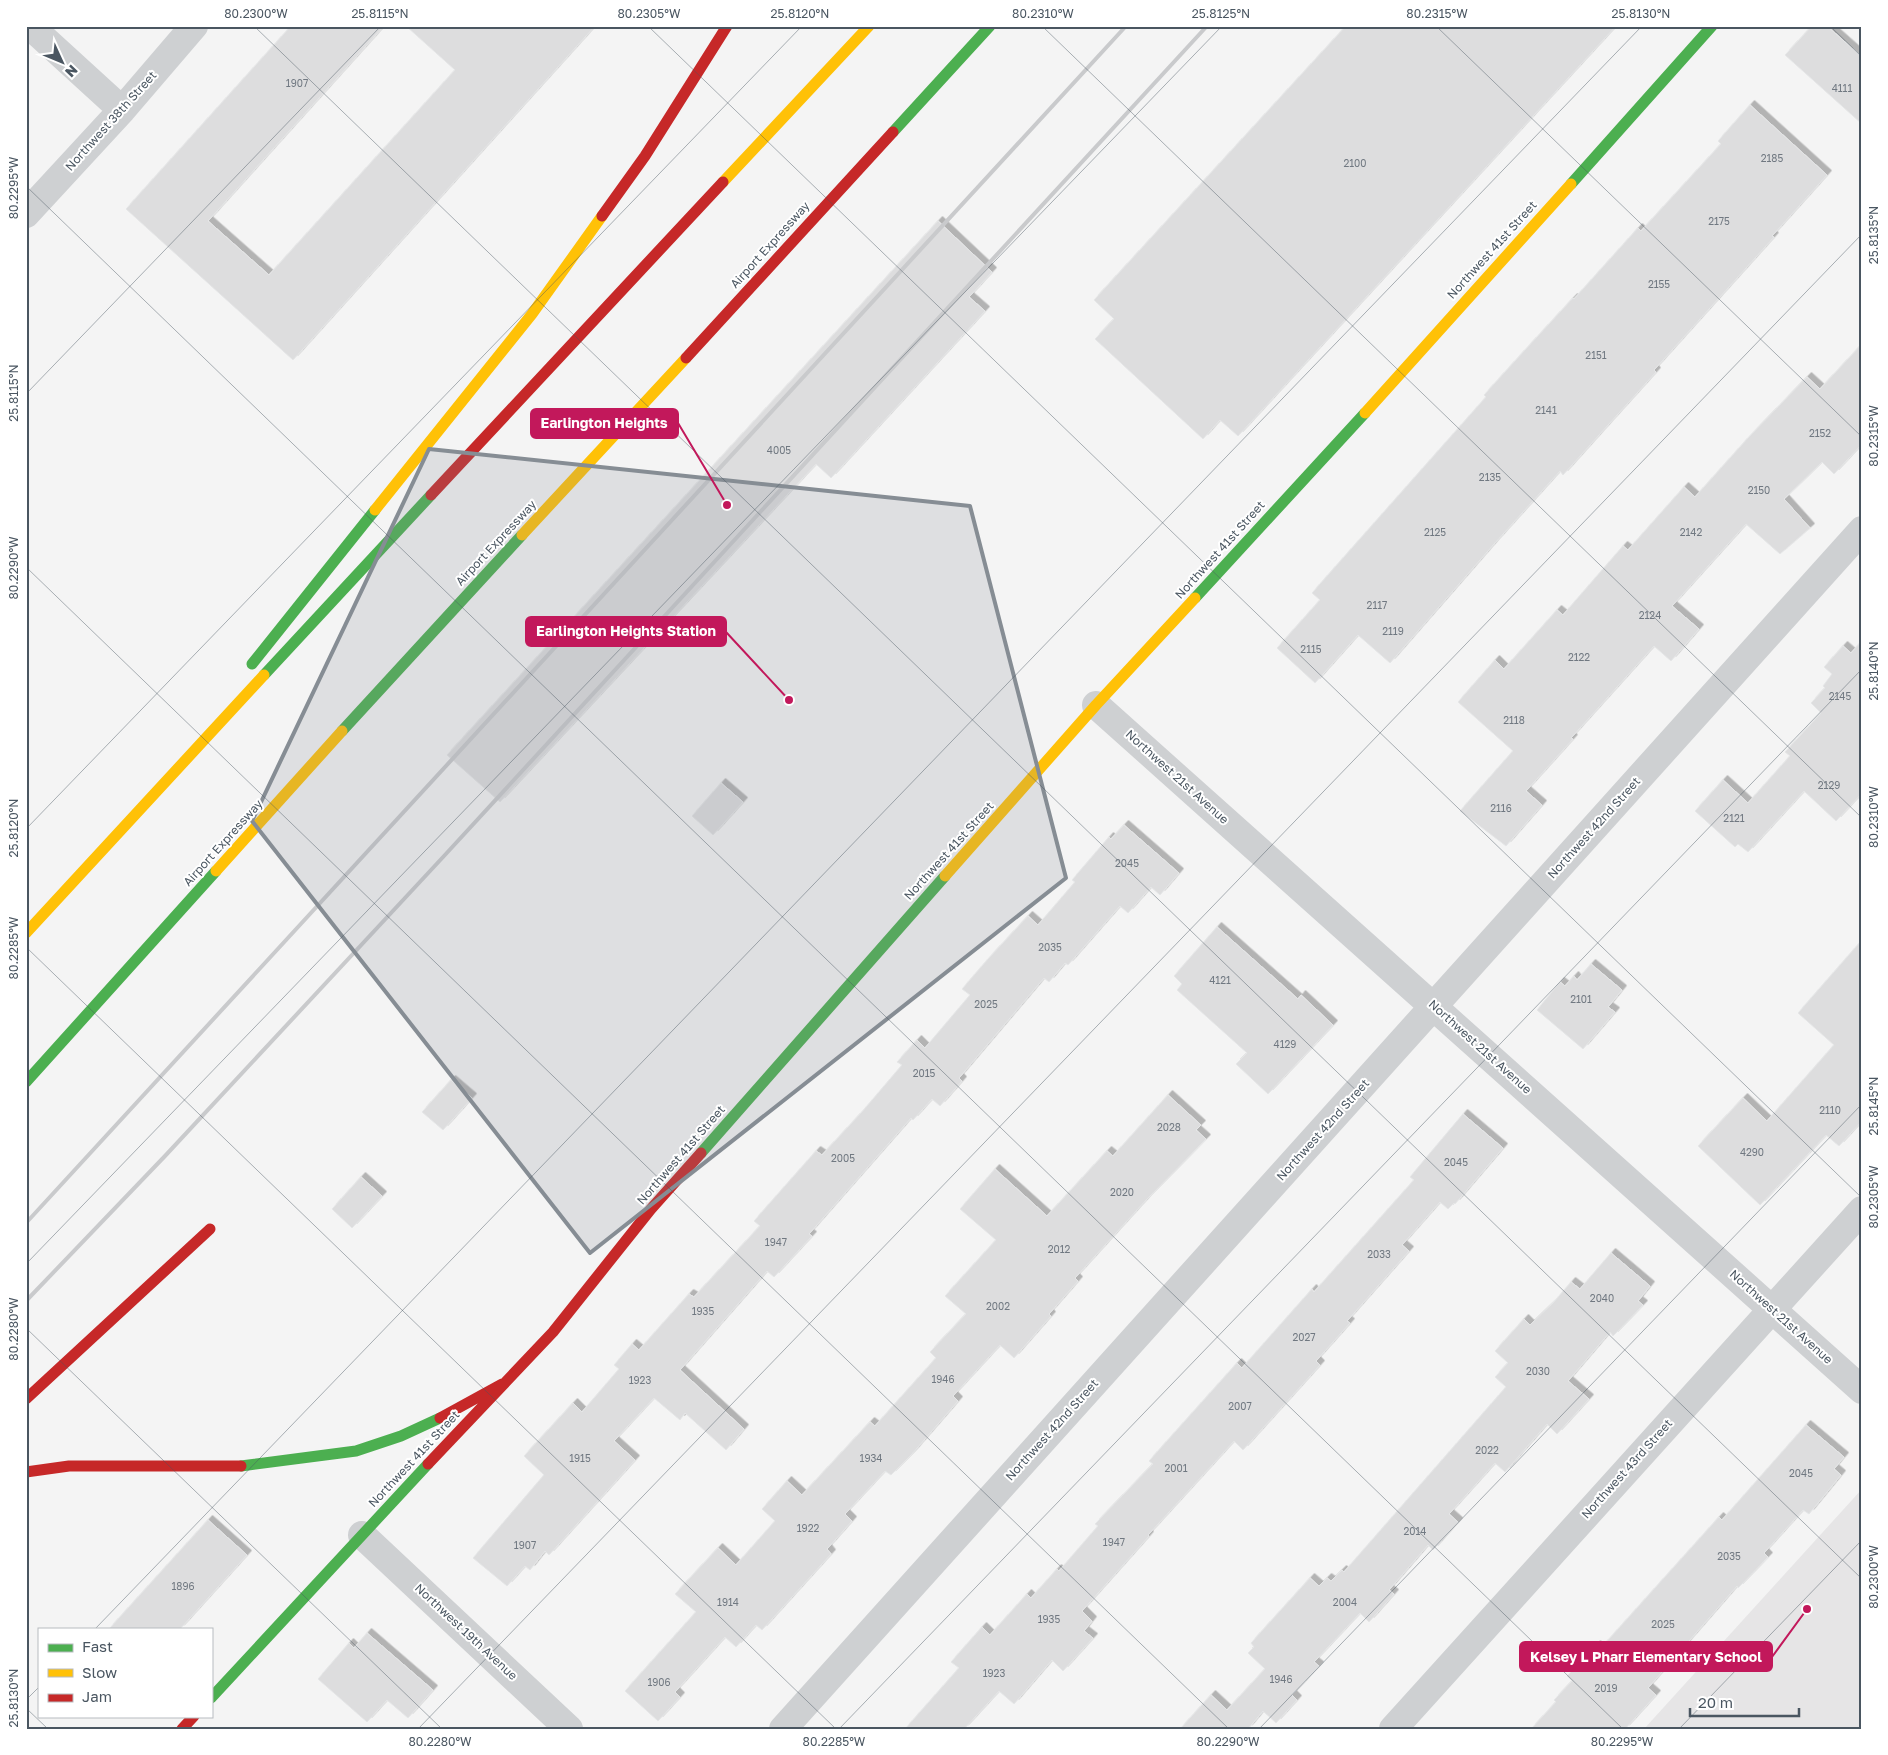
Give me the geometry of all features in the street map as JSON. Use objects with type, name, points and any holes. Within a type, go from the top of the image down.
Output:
[{"type":"main road","points":[[243,675],[532,314],[645,156],[727,26]]},
{"type":"main road","points":[[26,933],[111,839],[869,26]]},
{"type":"main road","name":"Airport Expressway","points":[[26,1082],[418,648],[990,26]]},
{"type":"main road","name":"Northwest 41st Street","points":[[212,1697],[552,1332],[651,1209],[1096,705],[1418,355],[1712,26]]},
{"type":"main road","points":[[111,839],[205,722]]},
{"type":"main road","points":[[26,1399],[210,1229]]},
{"type":"main road","points":[[26,1472],[69,1466],[237,1466],[356,1451],[400,1436],[448,1414],[502,1384]]},
{"type":"main road","points":[[182,1729],[192,1718]]},
{"type":"street","points":[[30,26],[122,110]]},
{"type":"street","name":"Northwest 38th Street","points":[[26,214],[122,110],[194,26]]},
{"type":"street","name":"Northwest 42nd Street","points":[[783,1729],[1862,530]]},
{"type":"street","name":"Northwest 21st Avenue","points":[[1096,705],[1862,1390]]},
{"type":"street","name":"Northwest 43rd Street","points":[[1393,1729],[1862,1210]]},
{"type":"street","name":"Northwest 19th Avenue","points":[[362,1535],[569,1729]]},
{"type":"highlighted area","points":[[429,449],[970,506],[1066,878],[590,1253],[252,821]]},
{"type":"shaded area","points":[[1862,1489],[1862,1729],[1644,1729]]},
{"type":"building","points":[[291,26],[384,26],[208,221],[269,275],[455,70],[406,26],[595,26],[293,360],[126,209]]},
{"type":"building","points":[[1346,26],[1616,26],[1238,436],[1220,420],[1203,439],[1095,339],[1114,319],[1094,300]]},
{"type":"building","points":[[1812,26],[1827,26],[1862,57],[1862,124],[1785,55]]},
{"type":"building","points":[[1750,105],[1827,175],[1654,370],[1656,372],[1563,475],[1560,471],[1390,663],[1358,635],[1315,683],[1277,648],[1320,600],[1312,593],[1486,397],[1484,395],[1638,228],[1641,231],[1721,144],[1718,141]]},
{"type":"building","points":[[938,221],[992,272],[969,297],[985,311],[831,478],[816,464],[500,802],[447,755]]},
{"type":"building","points":[[1862,344],[1862,444],[1834,474],[1822,462],[1784,499],[1810,528],[1780,554],[1746,524],[1672,606],[1699,629],[1671,661],[1654,646],[1571,738],[1573,739],[1526,791],[1542,805],[1506,846],[1460,811],[1513,751],[1458,702],[1495,660],[1504,669],[1557,610],[1563,615],[1623,546],[1628,550],[1684,487],[1695,497],[1748,438],[1807,377],[1820,389]]},
{"type":"building","points":[[1862,641],[1862,793],[1836,821],[1804,791],[1748,852],[1738,844],[1735,847],[1695,811],[1723,780],[1748,803],[1790,756],[1785,752],[1821,713],[1811,703],[1825,688],[1823,686],[1832,674],[1824,667],[1843,646],[1851,653]]},
{"type":"building","points":[[721,783],[743,802],[713,835],[692,816]]},
{"type":"building","points":[[1124,825],[1179,873],[1160,895],[1151,887],[1128,913],[1120,906],[1068,965],[1065,963],[1049,982],[1044,978],[959,1078],[962,1081],[940,1106],[932,1099],[913,1120],[911,1118],[809,1234],[812,1236],[774,1277],[767,1271],[680,1370],[744,1429],[726,1450],[685,1413],[680,1420],[654,1398],[614,1441],[635,1460],[549,1555],[545,1551],[530,1570],[525,1566],[507,1586],[473,1558],[544,1475],[524,1456],[573,1403],[582,1412],[619,1369],[614,1365],[632,1344],[639,1350],[689,1294],[694,1297],[760,1226],[754,1221],[816,1151],[822,1155],[861,1113],[902,1065],[897,1062],[917,1040],[925,1048],[970,995],[962,989],[988,959],[1028,916],[1038,925],[1075,882],[1072,880],[1109,837],[1111,839]]},
{"type":"building","points":[[1217,927],[1298,999],[1301,995],[1333,1025],[1268,1094],[1236,1064],[1247,1053],[1177,990],[1182,984],[1174,976]]},
{"type":"building","points":[[1862,940],[1862,1121],[1839,1146],[1826,1135],[1760,1205],[1698,1146],[1743,1098],[1767,1121],[1834,1045],[1798,1013]]},
{"type":"building","points":[[1591,964],[1622,990],[1608,1007],[1615,1012],[1583,1049],[1537,1010],[1560,982],[1565,986],[1574,976],[1577,980]]},
{"type":"building","points":[[451,1080],[472,1098],[443,1130],[422,1112]]},
{"type":"building","points":[[1168,1095],[1201,1125],[1196,1130],[1206,1139],[1146,1200],[1075,1278],[1078,1281],[1049,1314],[1051,1316],[1014,1358],[1000,1345],[953,1396],[958,1401],[911,1455],[891,1475],[885,1471],[845,1514],[852,1521],[827,1549],[831,1554],[762,1630],[756,1625],[736,1647],[725,1637],[675,1692],[680,1697],[658,1721],[625,1691],[696,1612],[675,1594],[718,1548],[736,1565],[775,1521],[762,1509],[787,1481],[802,1495],[870,1422],[875,1426],[936,1358],[930,1352],[966,1314],[945,1296],[996,1240],[960,1209],[995,1169],[1047,1216],[1107,1151],[1113,1156]]},
{"type":"building","points":[[1463,1114],[1503,1148],[1455,1204],[1448,1209],[1440,1202],[1402,1245],[1409,1251],[1347,1321],[1350,1323],[1316,1361],[1320,1365],[1243,1450],[1234,1441],[1082,1611],[1092,1621],[1084,1631],[1093,1638],[1063,1671],[1052,1660],[1014,1704],[999,1691],[964,1729],[905,1729],[959,1668],[951,1662],[982,1627],[990,1635],[1027,1594],[1031,1598],[1057,1569],[1059,1571],[1098,1526],[1095,1524],[1153,1464],[1149,1461],[1237,1363],[1242,1368],[1312,1289],[1314,1292],[1414,1180],[1410,1177]]},
{"type":"building","points":[[361,1177],[382,1196],[352,1228],[332,1209]]},
{"type":"building","points":[[1611,1253],[1650,1286],[1638,1301],[1643,1305],[1613,1336],[1610,1332],[1568,1381],[1589,1399],[1557,1434],[1547,1424],[1505,1472],[1495,1463],[1449,1514],[1458,1522],[1433,1550],[1428,1545],[1389,1590],[1394,1594],[1369,1622],[1360,1613],[1314,1662],[1319,1666],[1292,1695],[1297,1700],[1276,1723],[1263,1711],[1248,1729],[1180,1729],[1211,1695],[1227,1710],[1265,1669],[1248,1653],[1254,1647],[1251,1643],[1310,1578],[1319,1586],[1327,1578],[1331,1581],[1342,1570],[1344,1572],[1506,1387],[1495,1377],[1508,1363],[1495,1351],[1524,1319],[1530,1325],[1571,1282],[1580,1289]]},
{"type":"building","points":[[1806,1425],[1844,1457],[1834,1469],[1841,1475],[1809,1514],[1803,1510],[1764,1553],[1768,1557],[1738,1588],[1737,1586],[1648,1688],[1656,1695],[1625,1729],[1531,1729],[1572,1681],[1567,1676],[1596,1645],[1600,1649],[1719,1517],[1722,1520]]},
{"type":"building","points":[[208,1520],[247,1555],[181,1628],[110,1628]]},
{"type":"building","points":[[367,1633],[433,1690],[408,1718],[387,1700],[367,1722],[318,1679],[349,1643],[354,1648]]},
{"type":"railway","points":[[26,1223],[1126,26]]},
{"type":"railway","points":[[26,1301],[165,1156],[444,856],[1207,26]]},
{"type":"traffic: fast","points":[[893,132],[990,26]]},
{"type":"traffic: fast","points":[[1571,184],[1712,26]]},
{"type":"traffic: fast","points":[[1195,598],[1365,413]]},
{"type":"traffic: fast","points":[[264,675],[431,495]]},
{"type":"traffic: fast","points":[[252,664],[375,510]]},
{"type":"traffic: fast","points":[[342,731],[522,535]]},
{"type":"traffic: fast","points":[[26,1082],[216,871]]},
{"type":"traffic: fast","points":[[701,1153],[945,876]]},
{"type":"traffic: fast","points":[[241,1466],[356,1451],[401,1436],[440,1418]]},
{"type":"traffic: fast","points":[[212,1697],[428,1464]]},
{"type":"traffic: slow","points":[[723,182],[869,26]]},
{"type":"traffic: slow","points":[[1365,413],[1571,184]]},
{"type":"traffic: slow","points":[[375,510],[532,314],[602,216]]},
{"type":"traffic: slow","points":[[522,535],[686,358]]},
{"type":"traffic: slow","points":[[945,876],[1096,705],[1195,598]]},
{"type":"traffic: slow","points":[[26,933],[264,675]]},
{"type":"traffic: slow","points":[[216,871],[342,731]]},
{"type":"traffic: jam","points":[[602,216],[645,156],[727,26]]},
{"type":"traffic: jam","points":[[686,358],[893,132]]},
{"type":"traffic: jam","points":[[431,495],[723,182]]},
{"type":"traffic: jam","points":[[428,1464],[553,1332],[651,1209],[701,1153]]},
{"type":"traffic: jam","points":[[26,1399],[210,1229]]},
{"type":"traffic: jam","points":[[440,1418],[502,1384]]},
{"type":"traffic: jam","points":[[26,1472],[69,1466],[241,1466]]},
{"type":"traffic: jam","points":[[182,1729],[192,1718]]},
{"type":"place","name":"Earlington Heights","points":[[727,505]]},
{"type":"place","name":"Earlington Heights Station","points":[[789,700]]},
{"type":"place","name":"Kelsey L Pharr Elementary School","points":[[1807,1609]]}]
